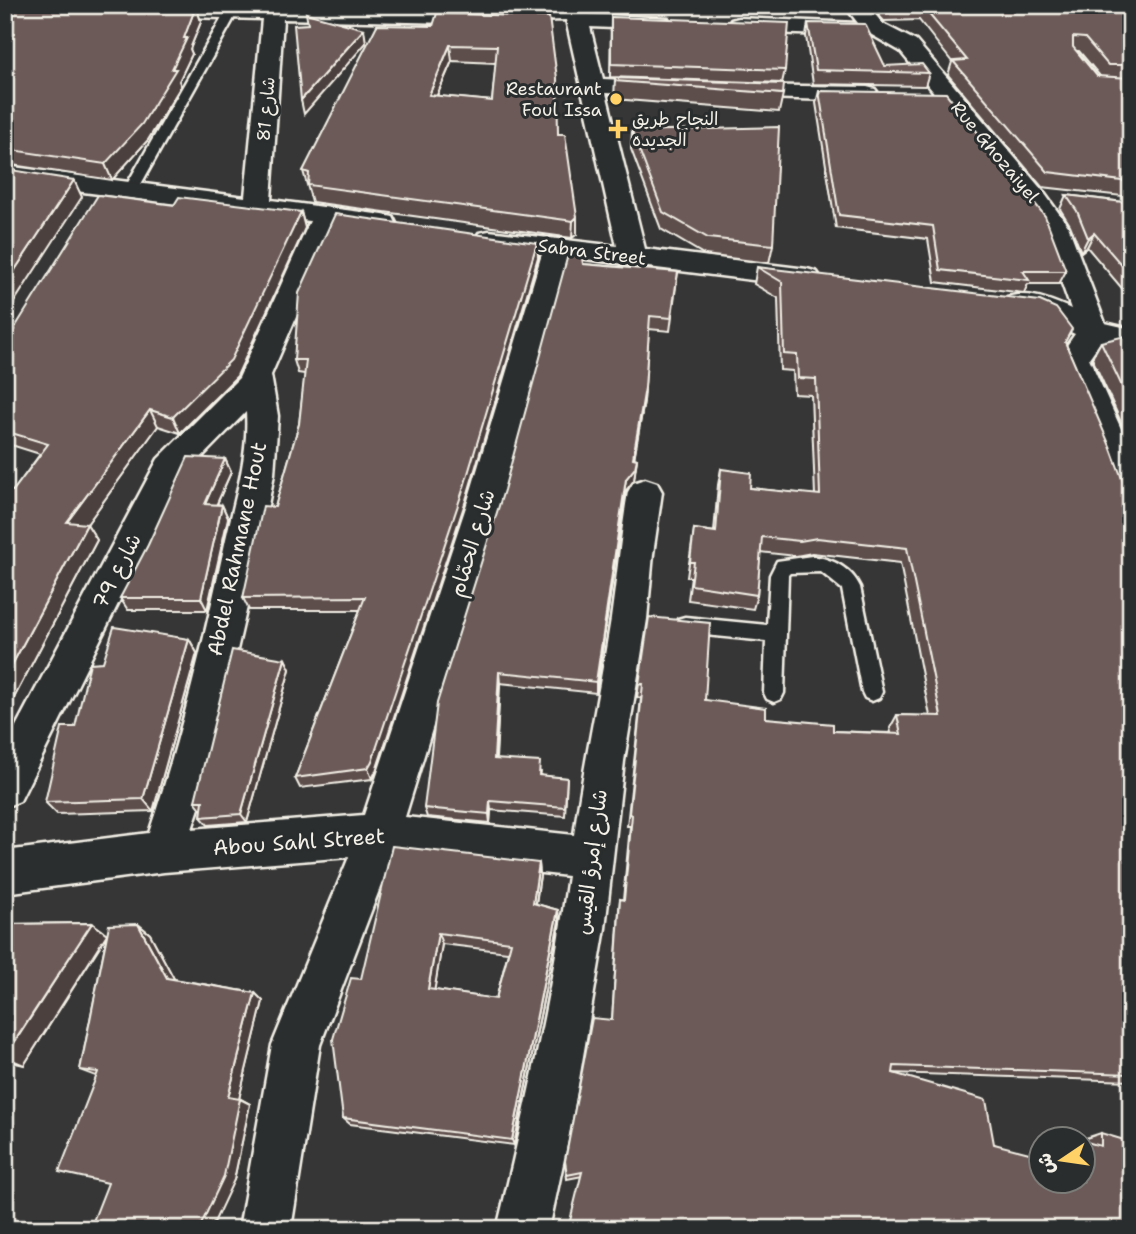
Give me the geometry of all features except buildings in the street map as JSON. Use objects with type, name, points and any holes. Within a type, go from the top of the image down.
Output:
[{"type":"street","name":"Rue Ghozaiyel","points":[[855,5],[874,29],[908,46],[1055,226],[1093,330]]},
{"type":"street","points":[[128,10],[450,16],[576,13],[685,24]]},
{"type":"street","name":"شارع 81","points":[[257,205],[273,13]]},
{"type":"street","points":[[576,13],[633,257]]},
{"type":"street","points":[[712,24],[874,29]]},
{"type":"street","points":[[593,85],[687,90]]},
{"type":"street","points":[[714,91],[894,94]]},
{"type":"street","points":[[921,95],[949,96]]},
{"type":"street","points":[[5,174],[107,199],[257,205],[408,227]]},
{"type":"street","points":[[1033,196],[1070,200]]},
{"type":"street","points":[[255,373],[327,214]]},
{"type":"street","name":"Sabra Street","points":[[462,235],[556,249],[836,282]]},
{"type":"street","name":"شارع الحمّام","points":[[379,834],[485,501],[556,249]]},
{"type":"street","points":[[984,300],[1038,306],[1093,330],[1126,338],[1131,343]]},
{"type":"street","points":[[1093,330],[1074,357],[1131,489]]},
{"type":"street","name":"شارع 79","points":[[5,788],[162,481],[179,459],[246,393],[255,373]]},
{"type":"street","name":"Abdel Rahmane Hout","points":[[164,852],[183,793],[252,501],[262,416],[255,373]]},
{"type":"street","name":"شارع إمرؤ القيس","points":[[523,1229],[546,1126],[583,928],[604,761],[647,621],[635,554],[645,492]]},
{"type":"street","points":[[265,1229],[296,1045],[379,834]]},
{"type":"street","name":"Abou Sahl Street","points":[[5,872],[164,852],[379,834],[592,858]]},
{"type":"lane","points":[[107,199],[232,11]]},
{"type":"lane","points":[[774,693],[779,575],[784,566],[812,563],[837,572],[851,587],[872,692]]},
{"type":"lane","points":[[647,621],[776,634]]},
{"type":"place","name":"Restaurant Foul Issa","points":[[616,99]]},
{"type":"place","name":"النجاح طريق الجديده","points":[[618,129]]}]
